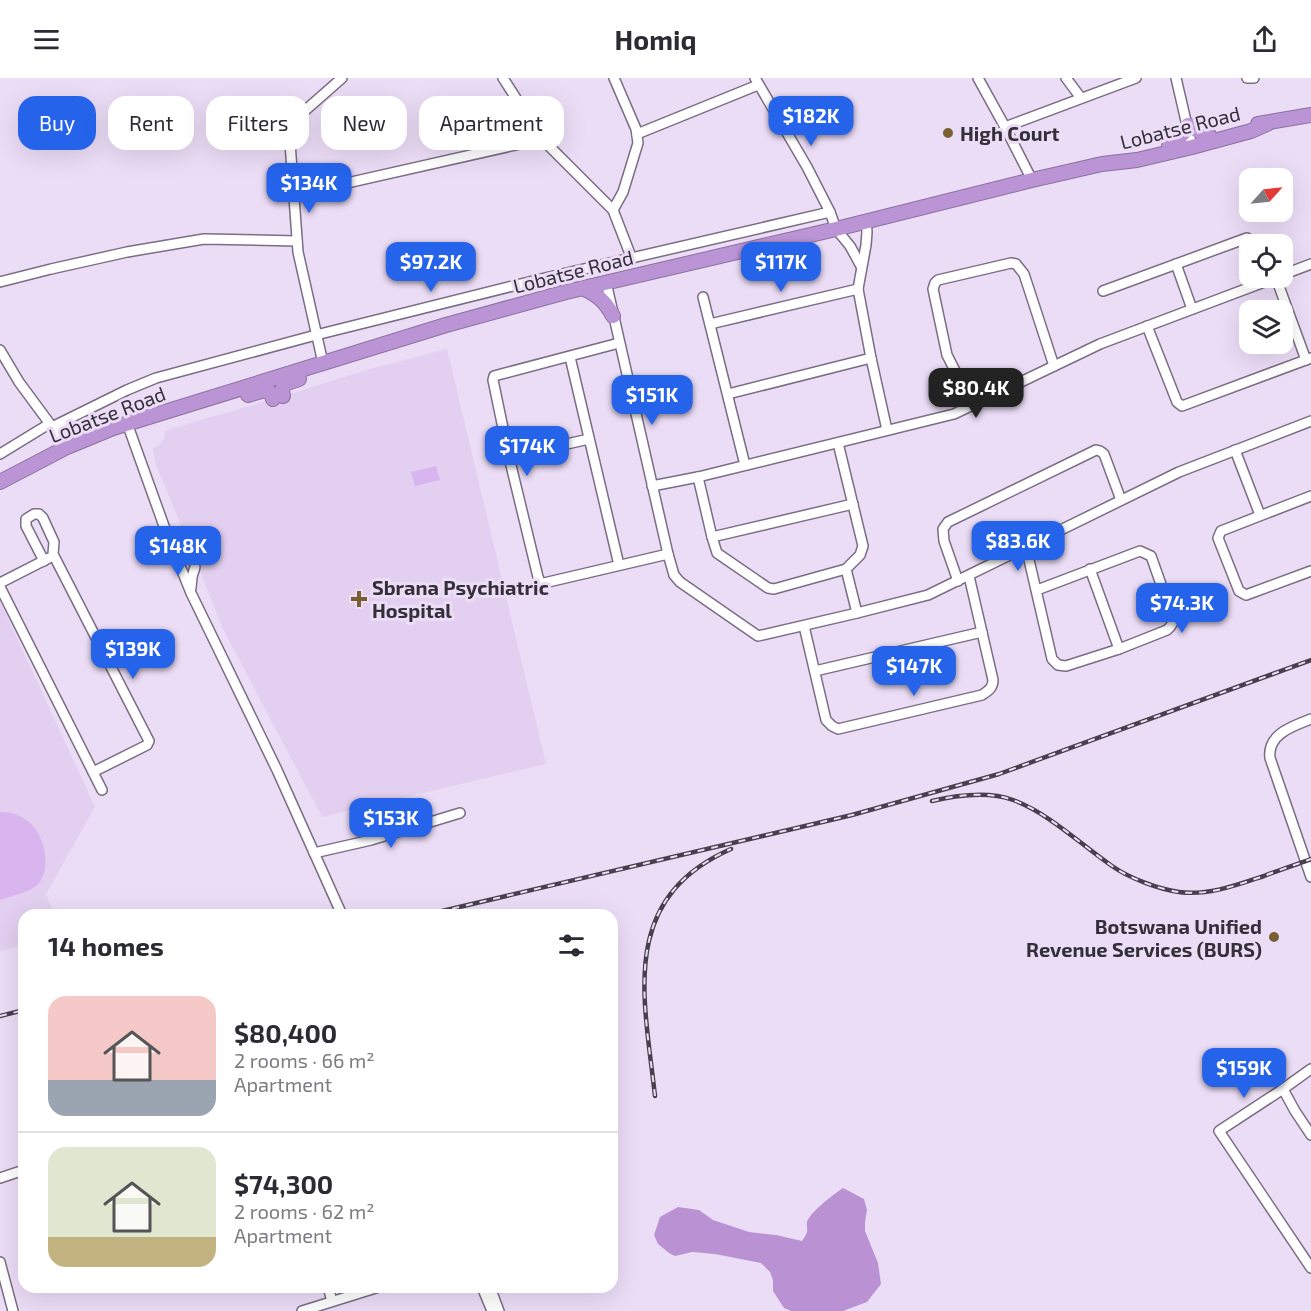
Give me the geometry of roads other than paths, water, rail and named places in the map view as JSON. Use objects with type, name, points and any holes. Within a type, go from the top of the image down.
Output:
[{"type":"highway","name":"Lobatse Road","points":[[0,482],[67,447],[127,423],[457,322],[606,282],[836,229],[1102,164],[1118,158],[1192,143],[1209,135],[1249,125],[1267,124],[1311,115]]},
{"type":"highway","name":"Lobatse Road","points":[[1102,164],[1118,163],[1192,143],[1251,131],[1267,124]]},
{"type":"highway","points":[[1169,146],[1180,137],[1188,125],[1209,135]]},
{"type":"highway","points":[[582,288],[597,295],[613,316]]},
{"type":"highway","points":[[162,412],[211,406],[263,390],[278,398],[286,383],[327,370],[382,345]]},
{"type":"street","points":[[323,363],[298,252],[289,129],[301,113],[342,78]]},
{"type":"street","points":[[503,78],[515,96]]},
{"type":"street","points":[[613,210],[623,192],[636,152],[637,134],[614,78]]},
{"type":"street","points":[[978,78],[1032,180]]},
{"type":"street","points":[[1066,78],[1082,98]]},
{"type":"street","points":[[1005,128],[1136,78]]},
{"type":"street","points":[[1176,78],[1192,143]]},
{"type":"street","points":[[1247,78],[1254,78]]},
{"type":"street","points":[[637,134],[756,82],[807,167],[836,229],[850,246],[861,266]]},
{"type":"street","points":[[294,195],[490,150]]},
{"type":"street","points":[[554,150],[613,210],[632,259]]},
{"type":"street","points":[[0,454],[50,426],[149,380],[316,335],[830,212]]},
{"type":"street","points":[[866,221],[866,245],[858,289],[887,430]]},
{"type":"street","points":[[0,282],[127,252],[204,239],[297,241]]},
{"type":"street","points":[[1102,291],[1239,241]]},
{"type":"street","points":[[973,406],[946,351],[933,289],[938,280],[1011,263],[1016,264],[1024,274],[1054,366]]},
{"type":"street","points":[[1176,264],[1192,309]]},
{"type":"street","points":[[1293,271],[1311,264]]},
{"type":"street","points":[[606,282],[673,572],[680,582],[756,635],[762,636],[928,595],[1179,472],[1311,421]]},
{"type":"street","points":[[652,486],[698,477],[954,414],[1100,344],[1249,288]]},
{"type":"street","points":[[1147,326],[1177,402],[1182,406],[1309,359],[1280,288]]},
{"type":"street","points":[[710,324],[858,289]]},
{"type":"street","points":[[703,297],[745,465]]},
{"type":"street","points":[[619,343],[493,377],[509,457],[540,582],[544,583],[668,554]]},
{"type":"street","points":[[0,350],[19,382],[67,447]]},
{"type":"street","points":[[570,357],[619,565]]},
{"type":"street","points":[[728,394],[871,358]]},
{"type":"street","points":[[127,423],[191,593],[277,770],[339,909]]},
{"type":"street","points":[[509,457],[589,439]]},
{"type":"street","points":[[698,477],[717,551],[770,589],[774,589],[846,569],[860,555],[863,548],[838,443]]},
{"type":"street","points":[[958,581],[944,541],[943,531],[946,524],[958,517],[1096,450],[1104,454],[1121,500]]},
{"type":"street","points":[[1234,450],[1260,515]]},
{"type":"street","points":[[1311,496],[1221,531],[1218,535],[1239,591],[1246,595],[1311,571]]},
{"type":"street","points":[[712,537],[853,504]]},
{"type":"street","points":[[44,561],[26,526],[26,519],[34,514],[41,516],[54,542],[53,554],[149,741],[147,745],[93,772]]},
{"type":"street","points":[[171,543],[194,564],[191,593]]},
{"type":"street","points":[[1026,547],[1055,663],[1066,666],[1119,649],[1167,630],[1174,621],[1151,556],[1140,551],[1037,590]]},
{"type":"street","points":[[53,554],[0,585],[102,790]]},
{"type":"street","points":[[846,569],[857,613]]},
{"type":"street","points":[[1090,569],[1119,649]]},
{"type":"street","points":[[804,626],[826,720],[838,729],[982,695],[990,689],[993,683],[969,576]]},
{"type":"street","points":[[815,671],[982,632]]},
{"type":"street","points":[[1311,719],[1289,727],[1280,734],[1271,744],[1269,753],[1311,877]]},
{"type":"street","points":[[314,853],[371,840],[460,813]]},
{"type":"street","points":[[1311,1069],[1219,1131],[1311,1268]]},
{"type":"street","points":[[1283,1089],[1311,1135]]},
{"type":"street","points":[[0,1178],[18,1172]]},
{"type":"street","points":[[0,1262],[13,1311]]},
{"type":"street","points":[[330,1293],[332,1301]]},
{"type":"street","points":[[302,1311],[359,1293]]},
{"type":"street","points":[[484,1293],[492,1311]]},
{"type":"street","points":[[492,1293],[499,1311]]},
{"type":"railway","points":[[451,909],[852,815],[999,774],[1311,660]]},
{"type":"railway","points":[[932,801],[973,795],[1013,800],[1040,813],[1127,875],[1179,892],[1222,889],[1311,859]]},
{"type":"railway","points":[[655,1096],[644,988],[647,954],[654,923],[670,895],[695,870],[731,849]]},
{"type":"railway","points":[[0,1016],[18,1012]]},
{"type":"place","name":"High Court","points":[[948,133]]},
{"type":"place","name":"Sbrana Psychiatric Hospital","points":[[359,599]]},
{"type":"place","name":"Botswana Unified Revenue Services (BURS)","points":[[1274,937]]}]
